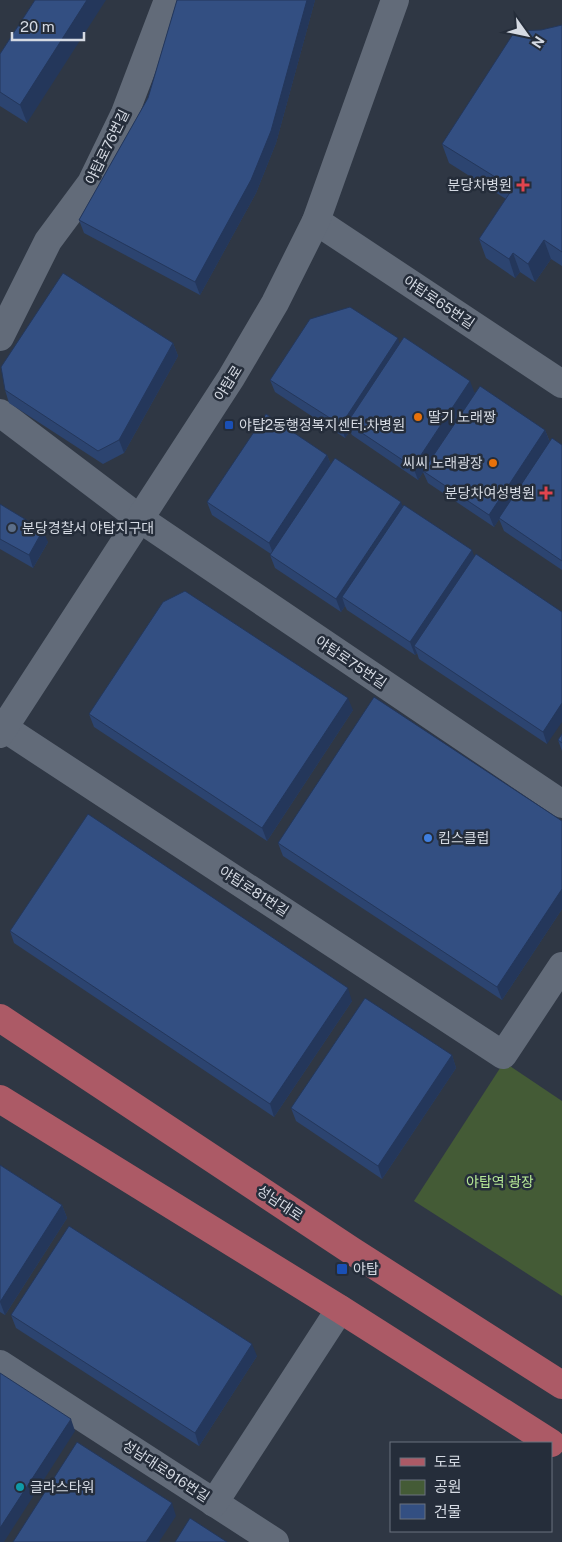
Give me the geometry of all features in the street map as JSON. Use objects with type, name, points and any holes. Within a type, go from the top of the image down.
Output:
[{"type":"main road","name":"성남대로","points":[[0,1018],[352,1251],[562,1385]]},
{"type":"main road","points":[[0,1099],[340,1309],[549,1442]]},
{"type":"street","name":"야탑로76번길","points":[[0,337],[48,241],[91,183],[125,113],[168,0]]},
{"type":"street","name":"야탑로","points":[[2,731],[232,378],[275,303],[316,221],[395,0]]},
{"type":"street","name":"야탑로65번길","points":[[316,221],[562,384]]},
{"type":"street","points":[[0,413],[140,519]]},
{"type":"street","name":"야탑로75번길","points":[[140,519],[562,804]]},
{"type":"street","name":"야탑로81번길","points":[[2,731],[503,1056],[562,966]]},
{"type":"street","name":"성남대로916번길","points":[[0,1364],[214,1503],[340,1309]]},
{"type":"street","points":[[214,1503],[275,1542]]},
{"type":"green space","name":"야탑역 광장","points":[[504,1062],[562,1101],[562,1296],[414,1201]]},
{"type":"building","points":[[35,0],[87,0],[20,105],[0,92],[0,54]]},
{"type":"building","points":[[177,0],[307,0],[271,131],[251,180],[195,282],[79,220],[148,98]]},
{"type":"building","name":"분당차병원","points":[[562,25],[562,252],[544,240],[528,264],[513,253],[509,259],[479,239],[513,188],[442,144],[515,31],[541,30]]},
{"type":"building","points":[[63,273],[173,343],[119,440],[98,451],[5,390],[1,367]]},
{"type":"building","points":[[350,307],[398,338],[341,425],[270,380],[310,319]]},
{"type":"building","points":[[404,337],[470,381],[413,467],[347,423]]},
{"type":"building","points":[[480,386],[545,430],[489,515],[423,471]]},
{"type":"building","points":[[266,414],[327,455],[269,543],[207,502]]},
{"type":"building","name":"분당차여성병원","points":[[552,438],[562,445],[562,561],[499,518]]},
{"type":"building","points":[[335,458],[401,502],[336,599],[270,555]]},
{"type":"building","points":[[0,504],[43,530],[29,555],[0,539]]},
{"type":"building","points":[[404,505],[472,550],[410,642],[342,597]]},
{"type":"building","points":[[476,554],[562,612],[562,703],[543,732],[414,646]]},
{"type":"building","points":[[185,591],[348,698],[262,828],[89,714],[163,602]]},
{"type":"building","points":[[374,697],[562,821],[562,889],[497,987],[278,843]]},
{"type":"building","points":[[562,734],[562,743],[558,740]]},
{"type":"building","points":[[88,814],[348,988],[270,1104],[10,931]]},
{"type":"building","points":[[365,998],[452,1055],[378,1166],[291,1108]]},
{"type":"building","points":[[0,1165],[62,1205],[0,1302]]},
{"type":"building","points":[[69,1226],[252,1344],[195,1433],[11,1315]]},
{"type":"building","name":"글라스타워","points":[[0,1373],[71,1419],[0,1528]]},
{"type":"building","points":[[77,1442],[172,1503],[146,1542],[13,1542]]},
{"type":"building","points":[[190,1518],[227,1542],[175,1542]]},
{"type":"place","name":"분당차병원","points":[[523,185]]},
{"type":"place","name":"딸기 노래짱","points":[[418,417]]},
{"type":"place","name":"야턉2동행정복지센터.차병원","points":[[229,425]]},
{"type":"place","name":"씨씨 노래광장","points":[[493,463]]},
{"type":"place","name":"분당차여성병원","points":[[546,493]]},
{"type":"place","name":"분당경찰서 야탑지구대","points":[[12,528]]},
{"type":"place","name":"킴스클럽","points":[[428,838]]},
{"type":"place","name":"야탑","points":[[342,1269]]},
{"type":"place","name":"글라스타워","points":[[20,1487]]}]
